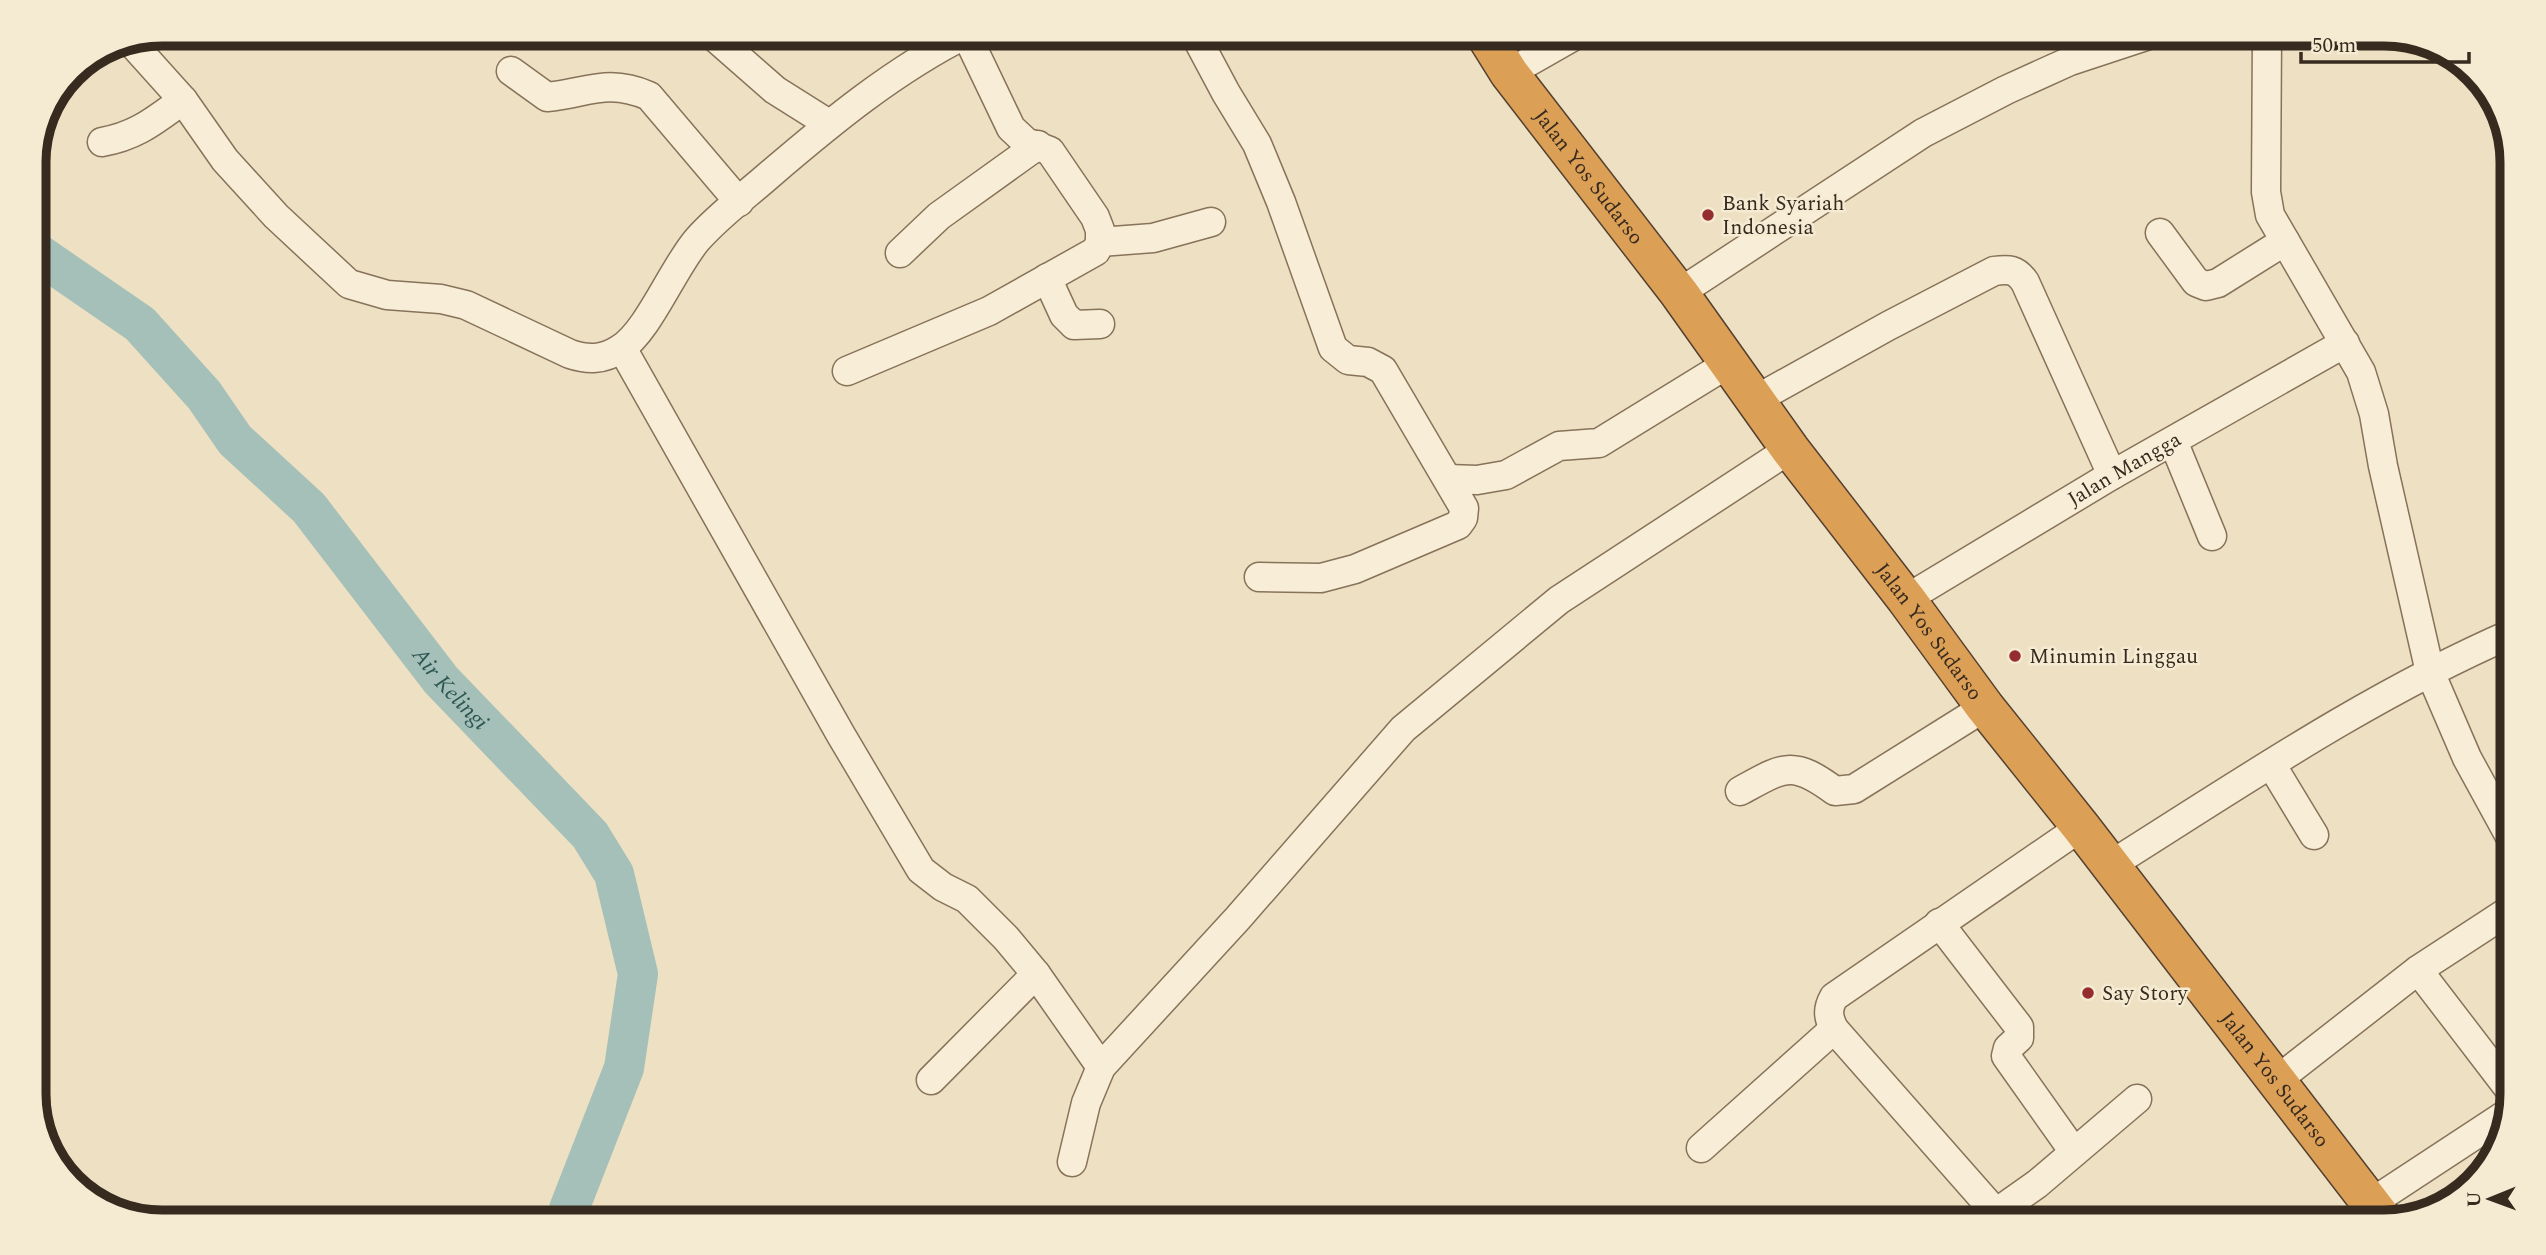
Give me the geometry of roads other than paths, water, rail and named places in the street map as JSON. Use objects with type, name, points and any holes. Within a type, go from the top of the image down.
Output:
[{"type":"highway","name":"Jalan Yos Sudarso","points":[[1492,46],[1509,73],[1679,293],[1790,449],[1985,707],[2376,1210]]},
{"type":"street","points":[[725,46],[775,90],[829,124]]},
{"type":"street","points":[[137,49],[183,100],[225,160],[276,216],[349,284],[387,295],[441,299],[466,304],[569,354],[585,359],[604,358],[622,348],[639,330],[694,244],[738,202],[829,124],[911,65],[945,46]]},
{"type":"street","points":[[847,371],[989,311],[1096,251],[1100,242],[1100,230],[1095,217],[1050,151],[1026,142],[1011,128],[973,46]]},
{"type":"street","points":[[1201,46],[1257,144],[1281,202],[1333,348],[1348,360],[1368,362],[1383,370],[1464,508],[1463,518],[1458,525],[1355,569],[1321,578],[1259,577]]},
{"type":"street","points":[[1509,73],[1556,46]]},
{"type":"street","points":[[1679,293],[1923,133],[2098,46]]},
{"type":"street","points":[[2267,46],[2266,192],[2270,215],[2361,372],[2374,414],[2383,467],[2430,672],[2467,758],[2500,818]]},
{"type":"street","points":[[511,71],[547,97],[604,86],[633,89],[649,96],[738,202]]},
{"type":"street","points":[[102,142],[125,138],[183,100]]},
{"type":"street","points":[[900,253],[939,216],[1038,145]]},
{"type":"street","points":[[1100,242],[1153,238],[1211,222]]},
{"type":"street","points":[[2160,233],[2196,282],[2206,286],[2218,283],[2285,241]]},
{"type":"street","points":[[1755,400],[1994,271],[2010,269],[2019,272],[2025,282],[2112,475]]},
{"type":"street","points":[[1047,278],[1064,315],[1074,325],[1100,324]]},
{"type":"street","name":"Jalan Mangga","points":[[1906,599],[2112,475],[2345,343]]},
{"type":"street","points":[[622,348],[841,735],[921,870],[937,883],[967,899],[1006,938],[1036,974],[1101,1067]]},
{"type":"street","points":[[1448,479],[1477,480],[1506,475],[1559,446],[1599,443],[1729,363]]},
{"type":"street","points":[[2173,440],[2212,536]]},
{"type":"street","points":[[1072,1162],[1086,1103],[1101,1067],[1238,918],[1403,729],[1559,600],[1790,449]]},
{"type":"street","points":[[2109,866],[2363,708],[2457,657],[2500,639]]},
{"type":"street","points":[[1741,790],[1780,770],[1792,769],[1807,772],[1835,791],[1854,789],[1985,707]]},
{"type":"street","points":[[2271,764],[2314,835]]},
{"type":"street","points":[[1987,1210],[1834,1029],[1829,1020],[1828,1009],[1834,997],[2081,827]]},
{"type":"street","points":[[2277,1080],[2418,970],[2500,916]]},
{"type":"street","points":[[1940,923],[2018,1027],[2019,1038],[2006,1053],[2009,1062],[2074,1152]]},
{"type":"street","points":[[2418,970],[2500,1077]]},
{"type":"street","points":[[931,1080],[1036,974]]},
{"type":"street","points":[[1701,1148],[1834,1029]]},
{"type":"street","points":[[2002,1210],[2137,1100]]},
{"type":"street","points":[[2381,1210],[2496,1122]]},
{"type":"waterway","name":"Air Kelingi","points":[[46,259],[140,324],[204,395],[235,440],[309,508],[441,680],[590,835],[614,874],[638,974],[624,1068],[569,1210]]},
{"type":"place","name":"Bank Syariah Indonesia","points":[[1708,215]]},
{"type":"place","name":"Minumin Linggau","points":[[2015,656]]},
{"type":"place","name":"Say Story","points":[[2088,993]]}]
